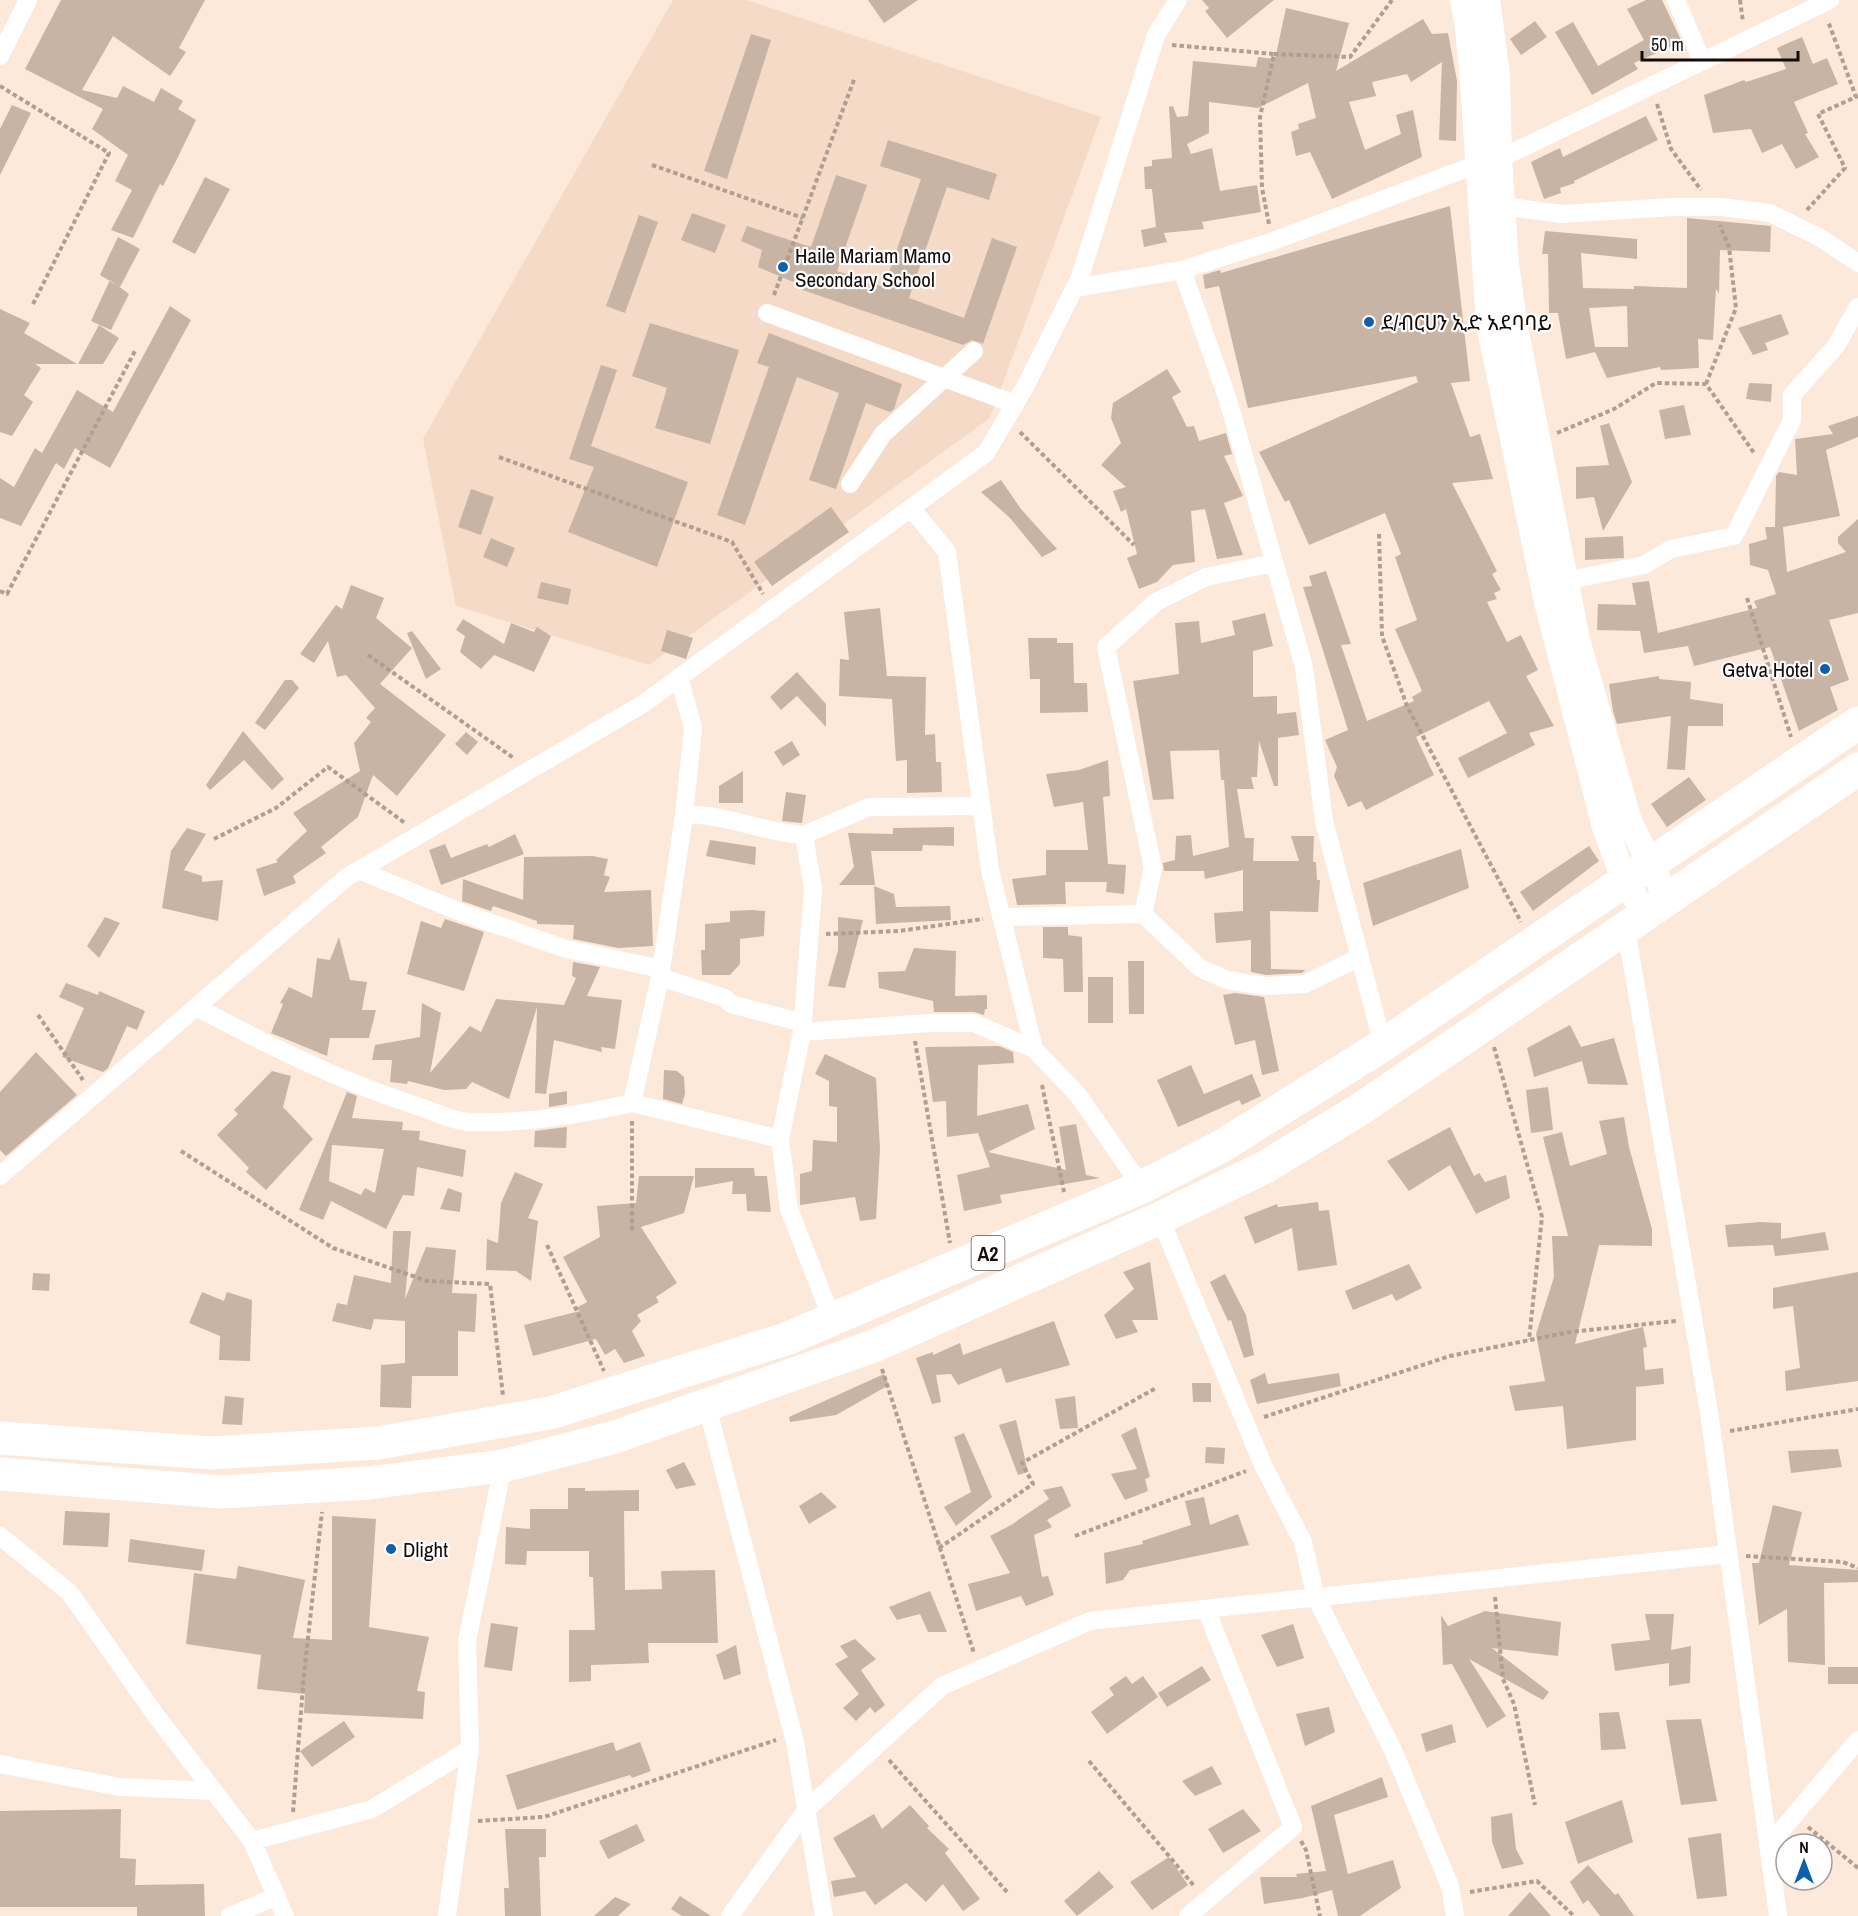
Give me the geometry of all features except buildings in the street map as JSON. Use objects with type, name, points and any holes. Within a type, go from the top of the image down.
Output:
[{"type":"highway","name":"A2","points":[[0,1438],[212,1453],[378,1443],[550,1413],[786,1339],[1142,1187],[1222,1146],[1383,1044],[1858,723]]},
{"type":"highway","name":"A2","points":[[0,1474],[222,1492],[325,1487],[503,1466],[615,1437],[874,1346],[1160,1218],[1267,1166],[1362,1108],[1858,768]]},
{"type":"street","points":[[0,56],[28,0]]},
{"type":"street","points":[[0,1176],[347,877],[644,704],[986,453],[1011,411],[1080,277],[1153,44],[1178,0]]},
{"type":"street","points":[[1463,0],[1488,161],[1502,206],[1514,322],[1565,581],[1577,640],[1629,821],[1646,913],[1693,1320],[1712,1434],[1778,1916]]},
{"type":"street","points":[[1487,0],[1497,75],[1488,161],[1489,324],[1547,602],[1605,827],[1637,873]]},
{"type":"street","points":[[1676,0],[1702,61]]},
{"type":"street","points":[[1075,288],[1182,270],[1273,241],[1488,161],[1826,2]]},
{"type":"street","points":[[1502,206],[1562,214],[1713,207],[1770,213],[1819,237],[1858,263]]},
{"type":"street","points":[[1182,270],[1228,400],[1304,667],[1324,821],[1383,1044]]},
{"type":"street","points":[[1565,581],[1644,565],[1671,549],[1734,536],[1792,420],[1792,395],[1836,346],[1858,307]]},
{"type":"street","points":[[767,313],[944,378],[1011,411]]},
{"type":"street","points":[[850,484],[883,434],[974,351]]},
{"type":"street","points":[[912,509],[948,552],[990,870],[1034,1049]]},
{"type":"street","points":[[1143,914],[1153,868],[1106,647],[1156,602],[1206,577],[1275,563]]},
{"type":"street","points":[[633,1103],[660,973],[684,815],[693,728],[679,677]]},
{"type":"street","points":[[684,815],[701,814],[781,834],[804,835],[869,807],[981,806]]},
{"type":"street","points":[[804,835],[813,889],[802,1028],[780,1139],[789,1209],[832,1319]]},
{"type":"street","points":[[359,870],[460,912],[563,948],[660,973],[724,998],[731,1004],[802,1028],[974,1023],[1034,1049],[1078,1095],[1142,1187]]},
{"type":"street","points":[[1001,917],[1143,914],[1200,968],[1227,980],[1265,986],[1305,984],[1360,957]]},
{"type":"street","points":[[196,1007],[304,1063],[374,1092],[467,1122],[560,1116],[633,1103],[780,1139]]},
{"type":"street","points":[[1160,1218],[1263,1465],[1303,1542],[1316,1598],[1393,1750],[1450,1886],[1455,1916]]},
{"type":"street","points":[[707,1406],[794,1734],[824,1916]]},
{"type":"street","points":[[447,1916],[470,1749],[467,1641],[503,1466]]},
{"type":"street","points":[[0,1536],[70,1593],[157,1717],[252,1841],[285,1916]]},
{"type":"street","points":[[730,1916],[806,1810],[942,1686],[1090,1621],[1728,1554]]},
{"type":"street","points":[[1188,1916],[1293,1827],[1206,1609]]},
{"type":"street","points":[[1768,1846],[1858,1740]]},
{"type":"street","points":[[252,1841],[372,1809],[470,1749]]},
{"type":"street","points":[[0,1764],[120,1787],[214,1791]]},
{"type":"street","points":[[230,1916],[277,1896]]},
{"type":"path","points":[[1153,44],[1274,54],[1350,57],[1392,0]]},
{"type":"path","points":[[1794,224],[1845,168],[1818,114],[1856,97],[1826,2]]},
{"type":"path","points":[[1273,241],[1262,188],[1260,117],[1274,54]]},
{"type":"path","points":[[767,313],[855,77]]},
{"type":"path","points":[[0,86],[109,153],[33,304]]},
{"type":"path","points":[[1651,86],[1671,149],[1713,207],[1729,247],[1736,308],[1706,384]]},
{"type":"path","points":[[652,165],[803,218]]},
{"type":"path","points":[[0,591],[7,594],[136,349]]},
{"type":"path","points":[[1537,441],[1614,409],[1656,383],[1706,384]]},
{"type":"path","points":[[1706,384],[1768,472]]},
{"type":"path","points":[[1011,411],[1134,545]]},
{"type":"path","points":[[499,457],[732,542],[773,610]]},
{"type":"path","points":[[1378,534],[1382,636],[1407,706],[1533,944]]},
{"type":"path","points":[[1748,598],[1799,763]]},
{"type":"path","points":[[368,655],[530,770]]},
{"type":"path","points":[[214,839],[276,808],[328,766],[420,834]]},
{"type":"path","points":[[809,935],[899,931],[1001,917]]},
{"type":"path","points":[[38,1015],[94,1095]]},
{"type":"path","points":[[1487,1023],[1542,1217],[1529,1340]]},
{"type":"path","points":[[912,1024],[954,1268]]},
{"type":"path","points":[[1034,1049],[1070,1218]]},
{"type":"path","points":[[633,1103],[633,1232]]},
{"type":"path","points":[[182,1151],[333,1248],[428,1281],[490,1284],[506,1421]]},
{"type":"path","points":[[547,1245],[614,1394]]},
{"type":"path","points":[[1246,1423],[1450,1356],[1570,1332],[1693,1320]]},
{"type":"path","points":[[874,1346],[980,1670]]},
{"type":"path","points":[[939,1548],[1033,1484],[1022,1463],[1156,1388]]},
{"type":"path","points":[[1712,1434],[1858,1409]]},
{"type":"path","points":[[1075,1536],[1263,1465]]},
{"type":"path","points":[[291,1830],[304,1674],[325,1487]]},
{"type":"path","points":[[1728,1554],[1843,1562],[1858,1568]]},
{"type":"path","points":[[1494,1579],[1503,1679],[1514,1704],[1534,1805]]},
{"type":"path","points":[[460,1822],[544,1817],[794,1734]]},
{"type":"path","points":[[876,1746],[1008,1893]]},
{"type":"path","points":[[1089,1761],[1206,1901]]},
{"type":"path","points":[[1794,1815],[1858,1868]]},
{"type":"path","points":[[1293,1827],[1306,1850],[1320,1916]]},
{"type":"path","points":[[1452,1895],[1537,1881],[1574,1916]]},
{"type":"shaded area","name":"Haile Mariam Mamo Secondary School","points":[[673,0],[747,0],[1101,117],[990,418],[649,665],[456,606],[423,439]]},
{"type":"place","name":"Haile Mariam Mamo Secondary School","points":[[783,267]]},
{"type":"place","name":"ደ/ብርሀን ኢድ አደባባይ","points":[[1369,322]]},
{"type":"place","name":"Getva Hotel","points":[[1825,669]]},
{"type":"place","name":"Dlight","points":[[391,1549]]}]
